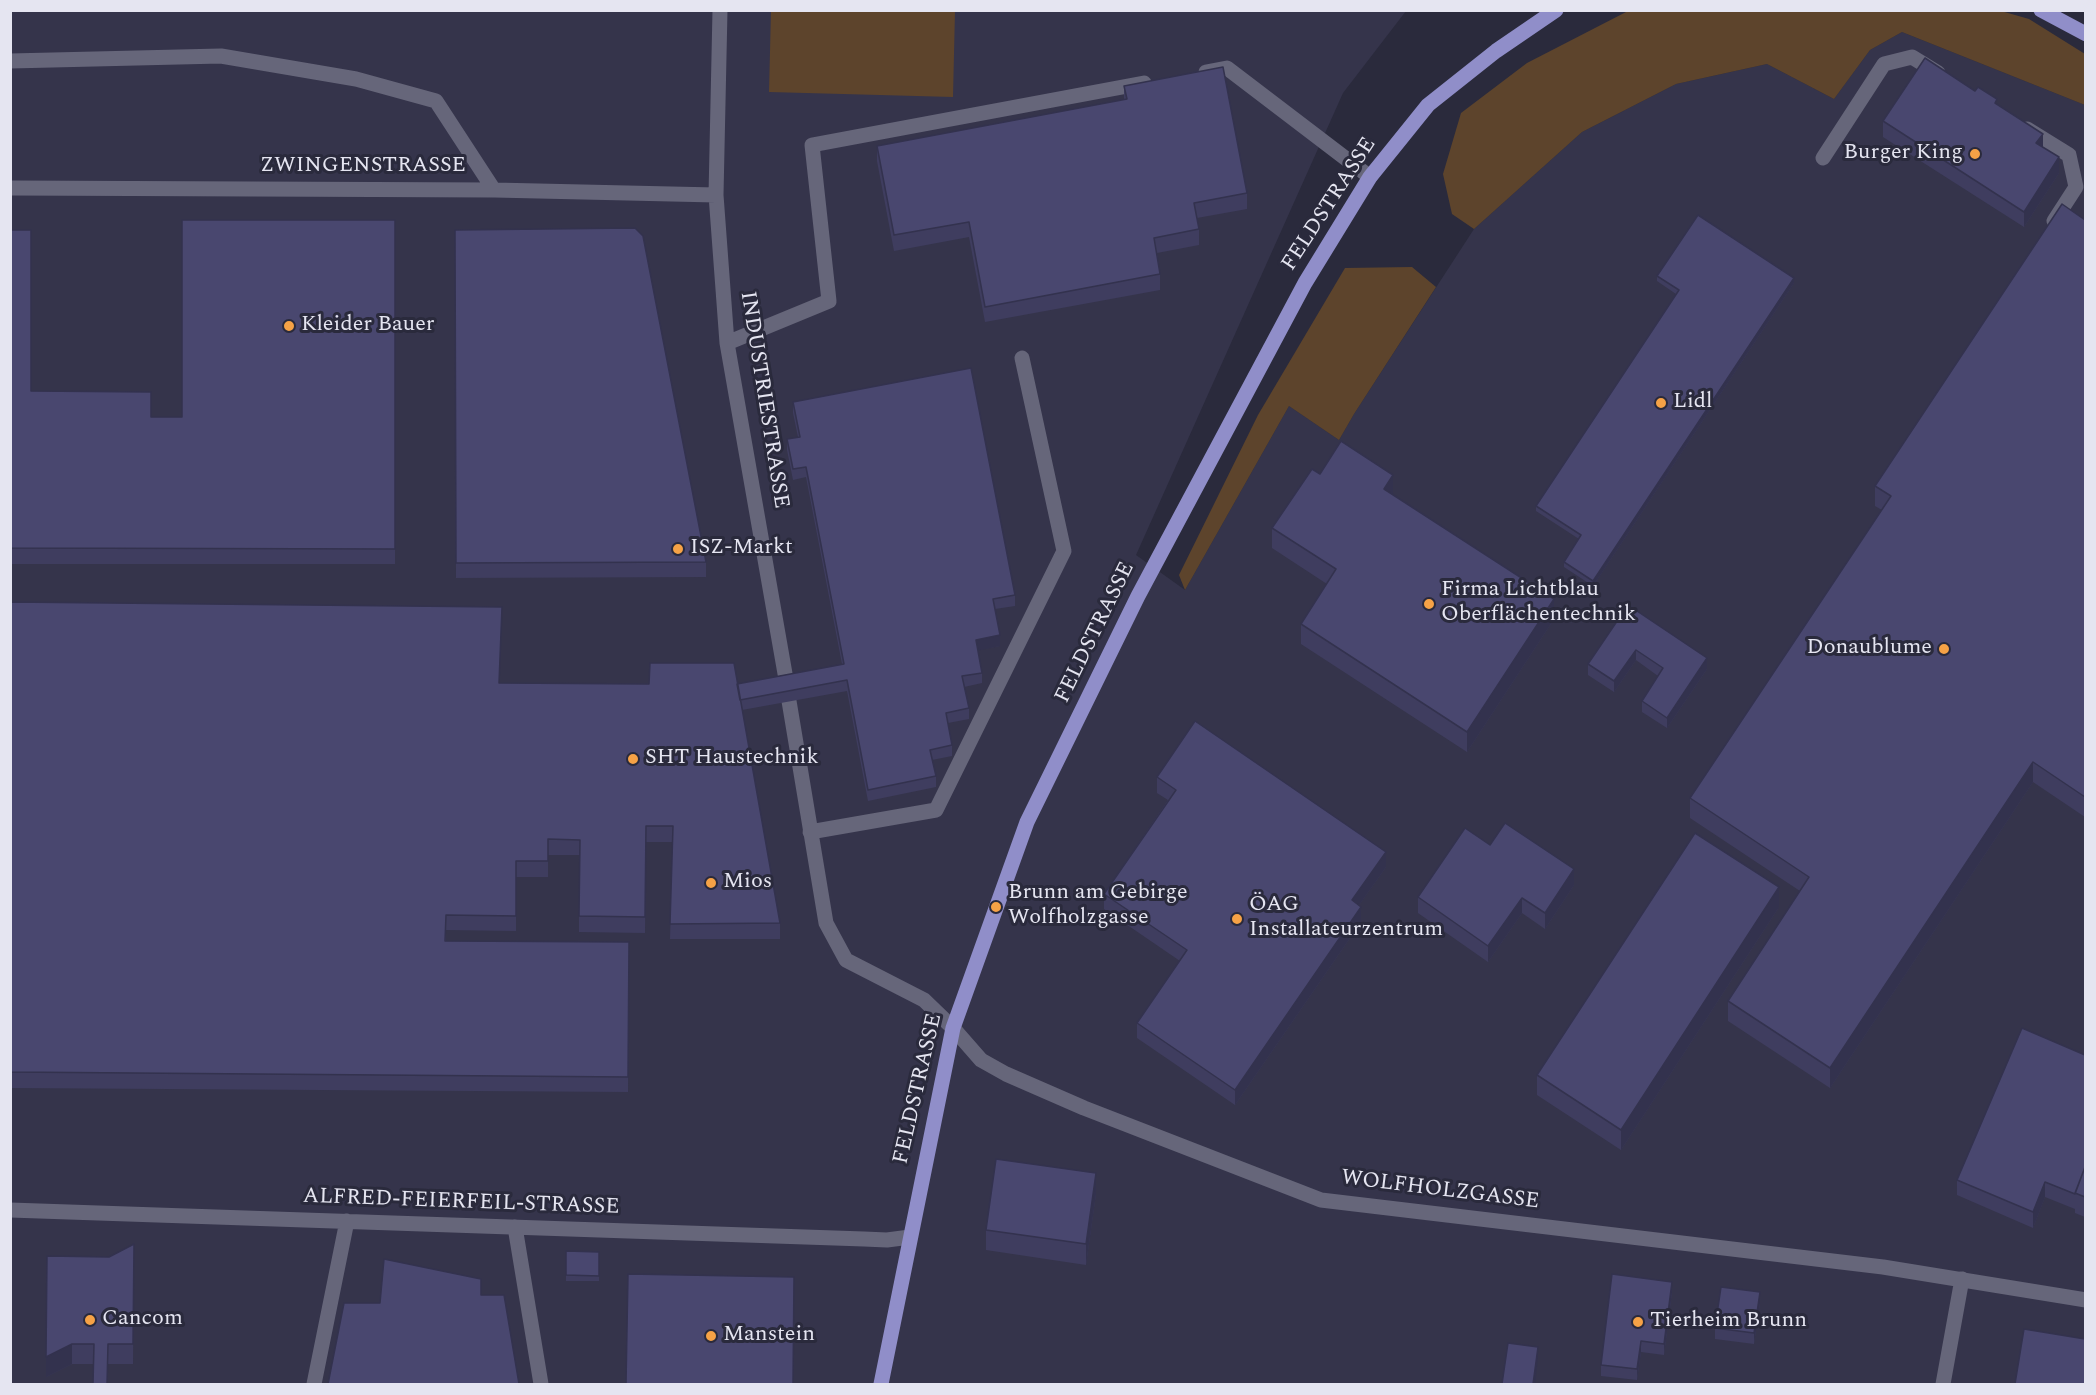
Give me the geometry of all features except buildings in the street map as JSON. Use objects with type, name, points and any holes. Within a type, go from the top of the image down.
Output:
[{"type":"main road","name":"FELDSTRASSE","points":[[881,1384],[953,1028],[1028,822],[1128,617],[1305,283],[1370,177],[1428,105],[1496,51],[1556,10]]},
{"type":"main road","points":[[2042,10],[2085,34]]},
{"type":"street","name":"INDUSTRIESTRASSE","points":[[720,10],[716,195],[727,343],[787,685]]},
{"type":"street","points":[[10,61],[221,56],[356,79],[436,101],[494,190]]},
{"type":"street","points":[[1823,158],[1884,64],[1912,57],[1951,82]]},
{"type":"street","points":[[1192,75],[1227,68],[1370,177]]},
{"type":"street","points":[[727,343],[829,301],[812,145],[1157,81]]},
{"type":"street","points":[[2010,118],[2069,155],[2076,187],[2046,234]]},
{"type":"street","name":"ZWINGENSTRASSE","points":[[10,188],[494,190],[716,195]]},
{"type":"street","points":[[810,832],[936,810],[1064,551],[1022,357]]},
{"type":"street","points":[[789,701],[826,923],[846,960],[924,1000],[953,1028]]},
{"type":"street","name":"WOLFHOLZGASSE","points":[[953,1028],[981,1060],[1006,1074],[1084,1108],[1321,1200],[1862,1264],[2085,1300]]},
{"type":"street","name":"ALFRED-FEIERFEIL-STRASSE","points":[[10,1210],[887,1240],[910,1237]]},
{"type":"street","points":[[314,1384],[347,1221]]},
{"type":"street","points":[[515,1227],[541,1384]]},
{"type":"street","points":[[1943,1384],[1962,1279]]},
{"type":"shaded area","points":[[10,11],[1406,11],[1343,93],[1136,555],[1185,590],[1289,406],[1339,440],[1474,229],[1582,132],[1676,84],[1767,64],[1834,99],[1870,50],[1902,32],[2085,105],[2085,1384],[11,1384]]},
{"type":"shaded area","points":[[771,11],[955,11],[953,97],[769,92]]},
{"type":"shaded area","points":[[1628,11],[2001,11],[2029,19],[2085,54],[2085,105],[1902,32],[1870,50],[1834,99],[1767,64],[1676,84],[1582,132],[1474,229],[1452,214],[1443,174],[1461,113],[1527,63]]},
{"type":"shaded area","points":[[1412,267],[1436,287],[1339,440],[1289,406],[1185,590],[1179,575],[1258,415],[1345,268]]},
{"type":"place","name":"Burger King","points":[[1975,154]]},
{"type":"place","name":"Kleider Bauer","points":[[289,326]]},
{"type":"place","name":"Lidl","points":[[1661,403]]},
{"type":"place","name":"ISZ-Markt","points":[[678,549]]},
{"type":"place","name":"Firma Lichtblau Oberflächentechnik","points":[[1429,604]]},
{"type":"place","name":"Donaublume","points":[[1944,649]]},
{"type":"place","name":"SHT Haustechnik","points":[[633,759]]},
{"type":"place","name":"Mios","points":[[711,883]]},
{"type":"place","name":"Brunn am Gebirge Wolfholzgasse","points":[[996,907]]},
{"type":"place","name":"ÖAG Installateurzentrum","points":[[1237,919]]},
{"type":"place","name":"Cancom","points":[[90,1320]]},
{"type":"place","name":"Tierheim Brunn","points":[[1638,1322]]},
{"type":"place","name":"Manstein","points":[[711,1336]]}]
